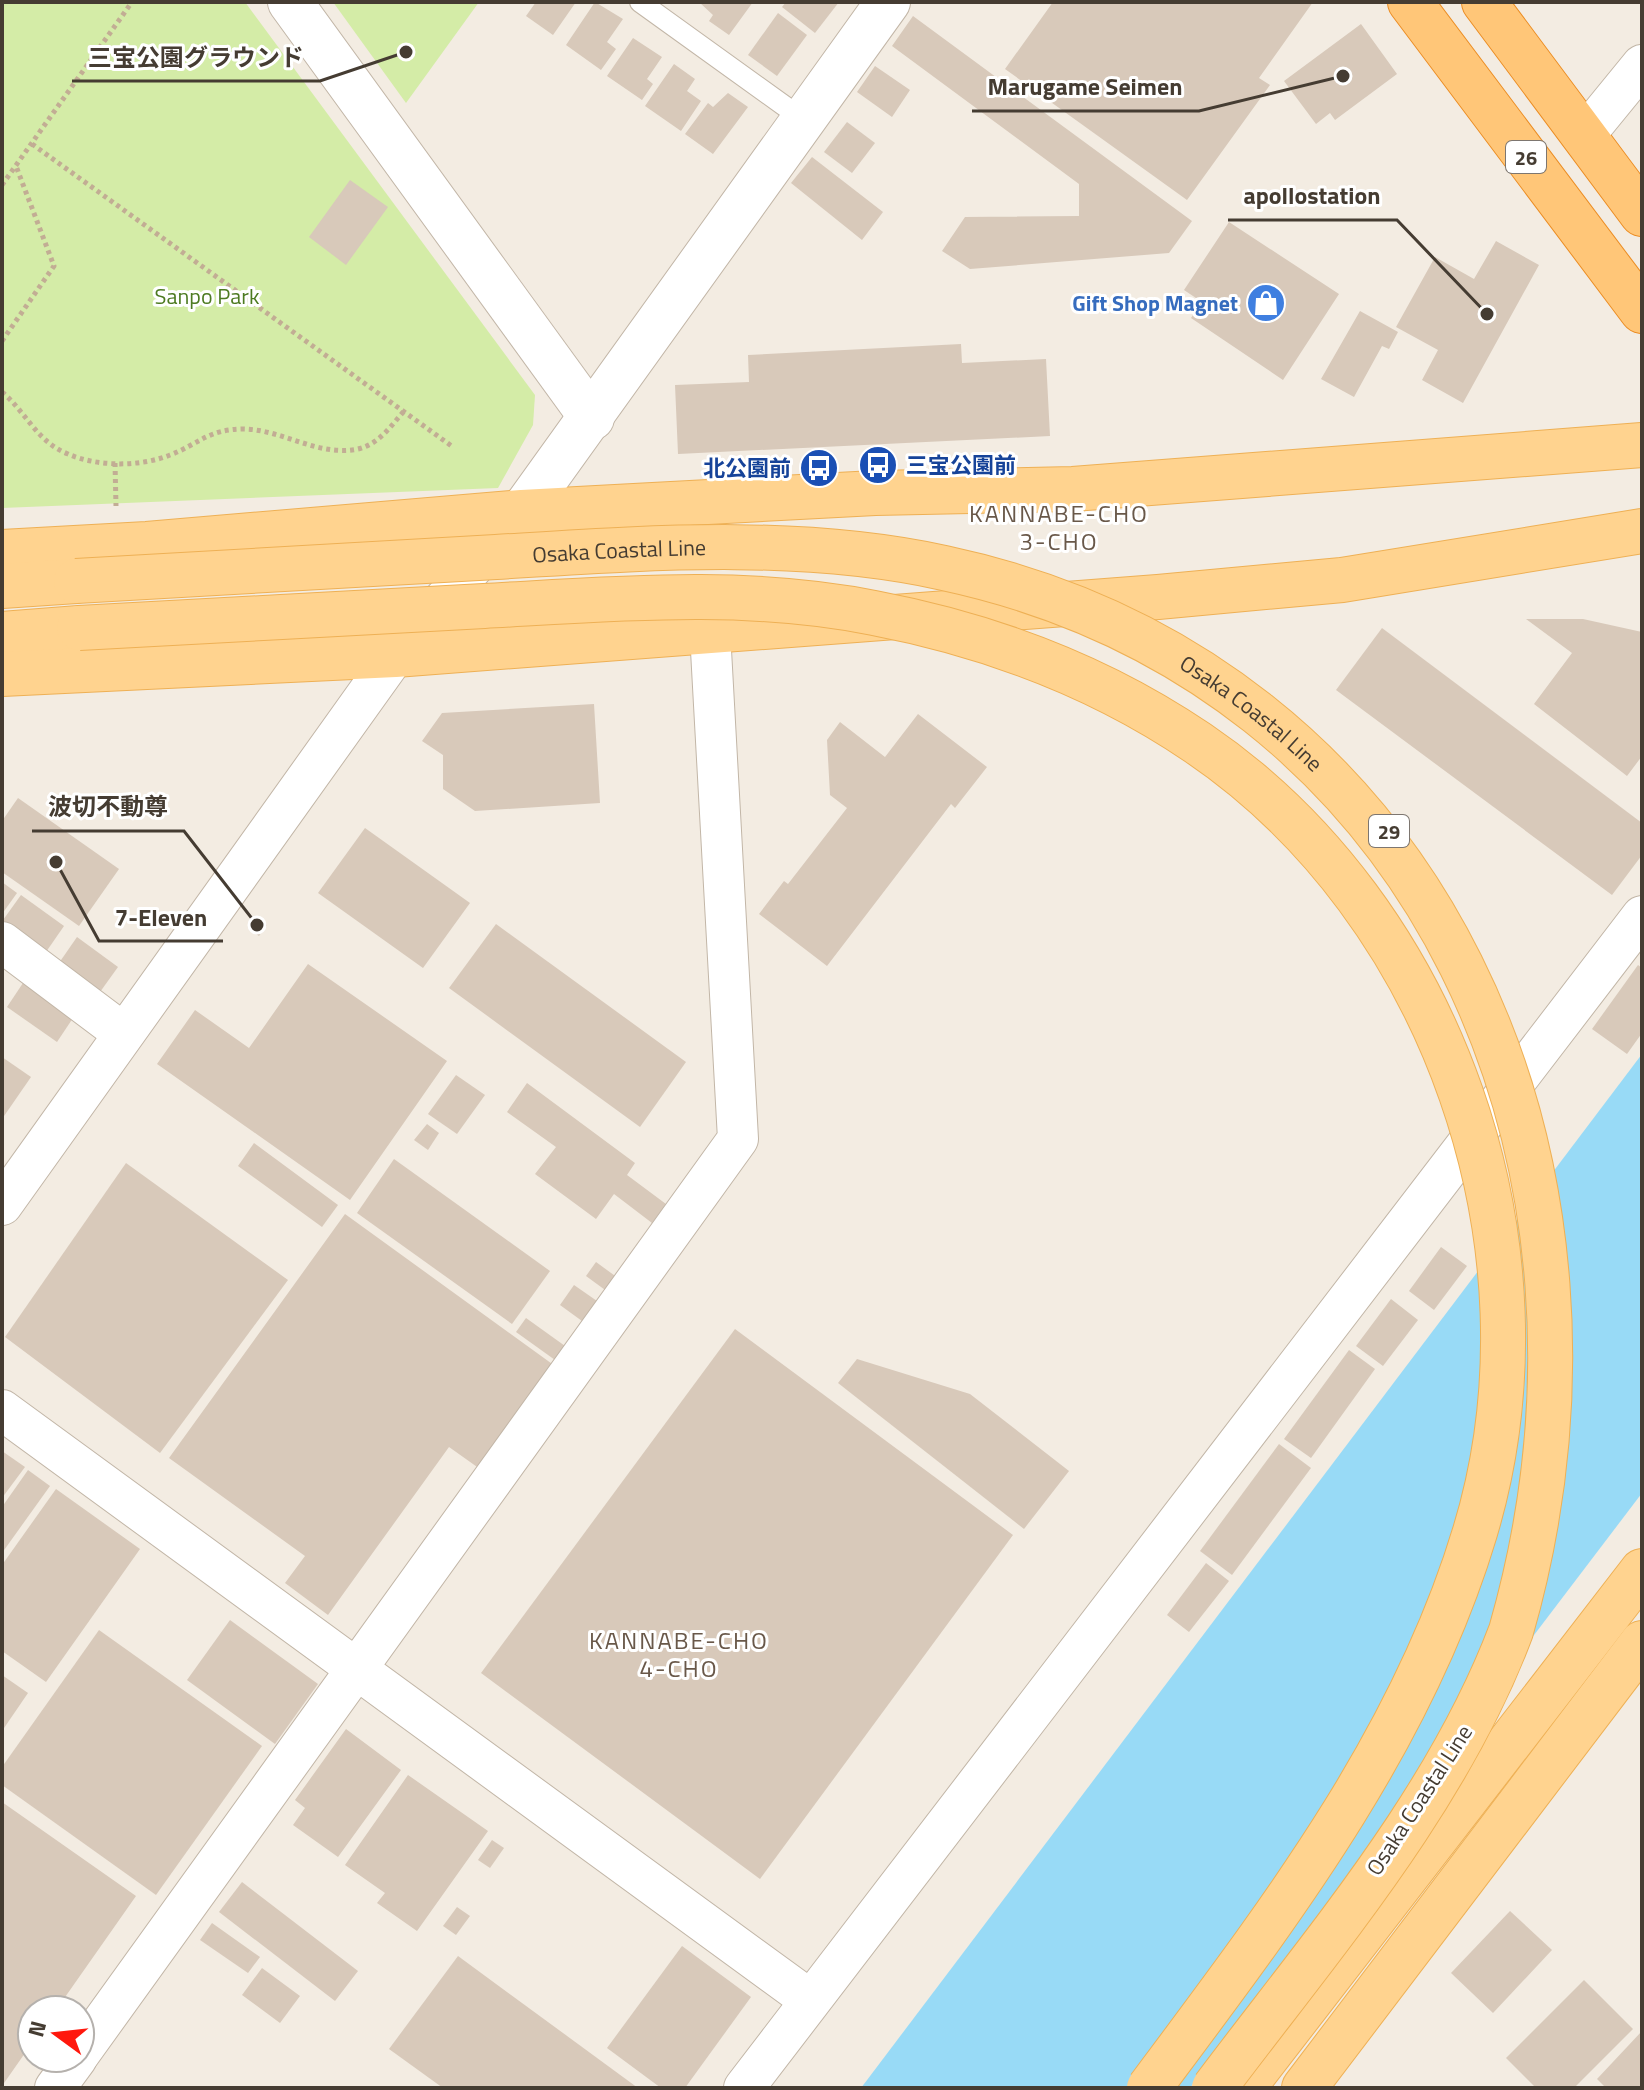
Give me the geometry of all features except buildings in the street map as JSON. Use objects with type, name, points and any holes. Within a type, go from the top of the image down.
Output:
[{"type":"highway","name":"26","points":[[1410,2],[1642,311]]},
{"type":"highway","points":[[1484,2],[1642,214]]},
{"type":"main road","points":[[2,552],[147,544],[522,512],[875,493],[1073,489],[1642,445]]},
{"type":"main road","points":[[2,674],[395,655],[1342,580],[1642,531]]},
{"type":"main road","name":"Osaka Coastal Line","points":[[2,586],[728,547],[872,556],[944,568],[1022,588],[1096,615],[1165,648],[1235,692],[1296,738],[1355,792],[1407,852],[1451,918],[1492,990],[1521,1063],[1547,1143],[1563,1222],[1569,1311],[1568,1394],[1557,1478],[1538,1554],[1511,1633],[1451,1758],[1341,1918],[1214,2088]]},
{"type":"main road","points":[[2,634],[646,598],[772,602],[868,611],[998,646],[1067,670],[1135,704],[1202,745],[1264,796],[1321,853],[1371,915],[1413,982],[1445,1051],[1470,1120],[1491,1202],[1501,1285],[1503,1363],[1495,1443],[1477,1526],[1450,1608],[1382,1749],[1306,1875],[1149,2088]]},
{"type":"main road","points":[[1243,2088],[1642,1571]]},
{"type":"main road","points":[[1304,2088],[1642,1643]]},
{"type":"street","points":[[290,2],[592,418]]},
{"type":"street","points":[[2,1205],[395,655],[522,512],[888,2]]},
{"type":"street","points":[[1584,136],[1642,65]]},
{"type":"street","points":[[96,2031],[738,1139],[710,632]]},
{"type":"street","points":[[744,2088],[1642,916]]},
{"type":"street","points":[[2,942],[123,1033]]},
{"type":"street","points":[[2,1410],[810,2000]]},
{"type":"lane","points":[[640,2],[804,120]]},
{"type":"path","points":[[2,185],[132,2]]},
{"type":"path","points":[[32,144],[453,447]]},
{"type":"path","points":[[2,341],[54,266],[16,166]]},
{"type":"path","points":[[2,392],[44,440],[68,454],[102,464],[141,463],[171,455],[203,436],[244,429],[287,436],[324,450],[358,449],[378,441],[404,411]]},
{"type":"path","points":[[115,463],[117,516]]},
{"type":"green space","name":"Sanpo Park","points":[[2,2],[245,2],[535,395],[533,425],[498,488],[2,508]]},
{"type":"green space","points":[[333,2],[479,2],[406,103]]},
{"type":"water","points":[[1642,1054],[1642,1493],[1190,2088],[861,2088]]},
{"type":"place","name":"三宝公園グラウンド","points":[[406,52]]},
{"type":"place","name":"Marugame Seimen","points":[[1343,76]]},
{"type":"place","name":"Gift Shop Magnet","points":[[1266,303]]},
{"type":"place","name":"apollostation","points":[[1487,314]]},
{"type":"place","name":"三宝公園前","points":[[878,465]]},
{"type":"place","name":"北公園前","points":[[819,468]]},
{"type":"place","name":"7-Eleven","points":[[56,862]]},
{"type":"place","name":"波切不動尊","points":[[257,925]]},
{"type":"district","name":"KANNABE-CHO 3-CHO","points":[[1059,527]]},
{"type":"district","name":"KANNABE-CHO 4-CHO","points":[[679,1654]]}]
